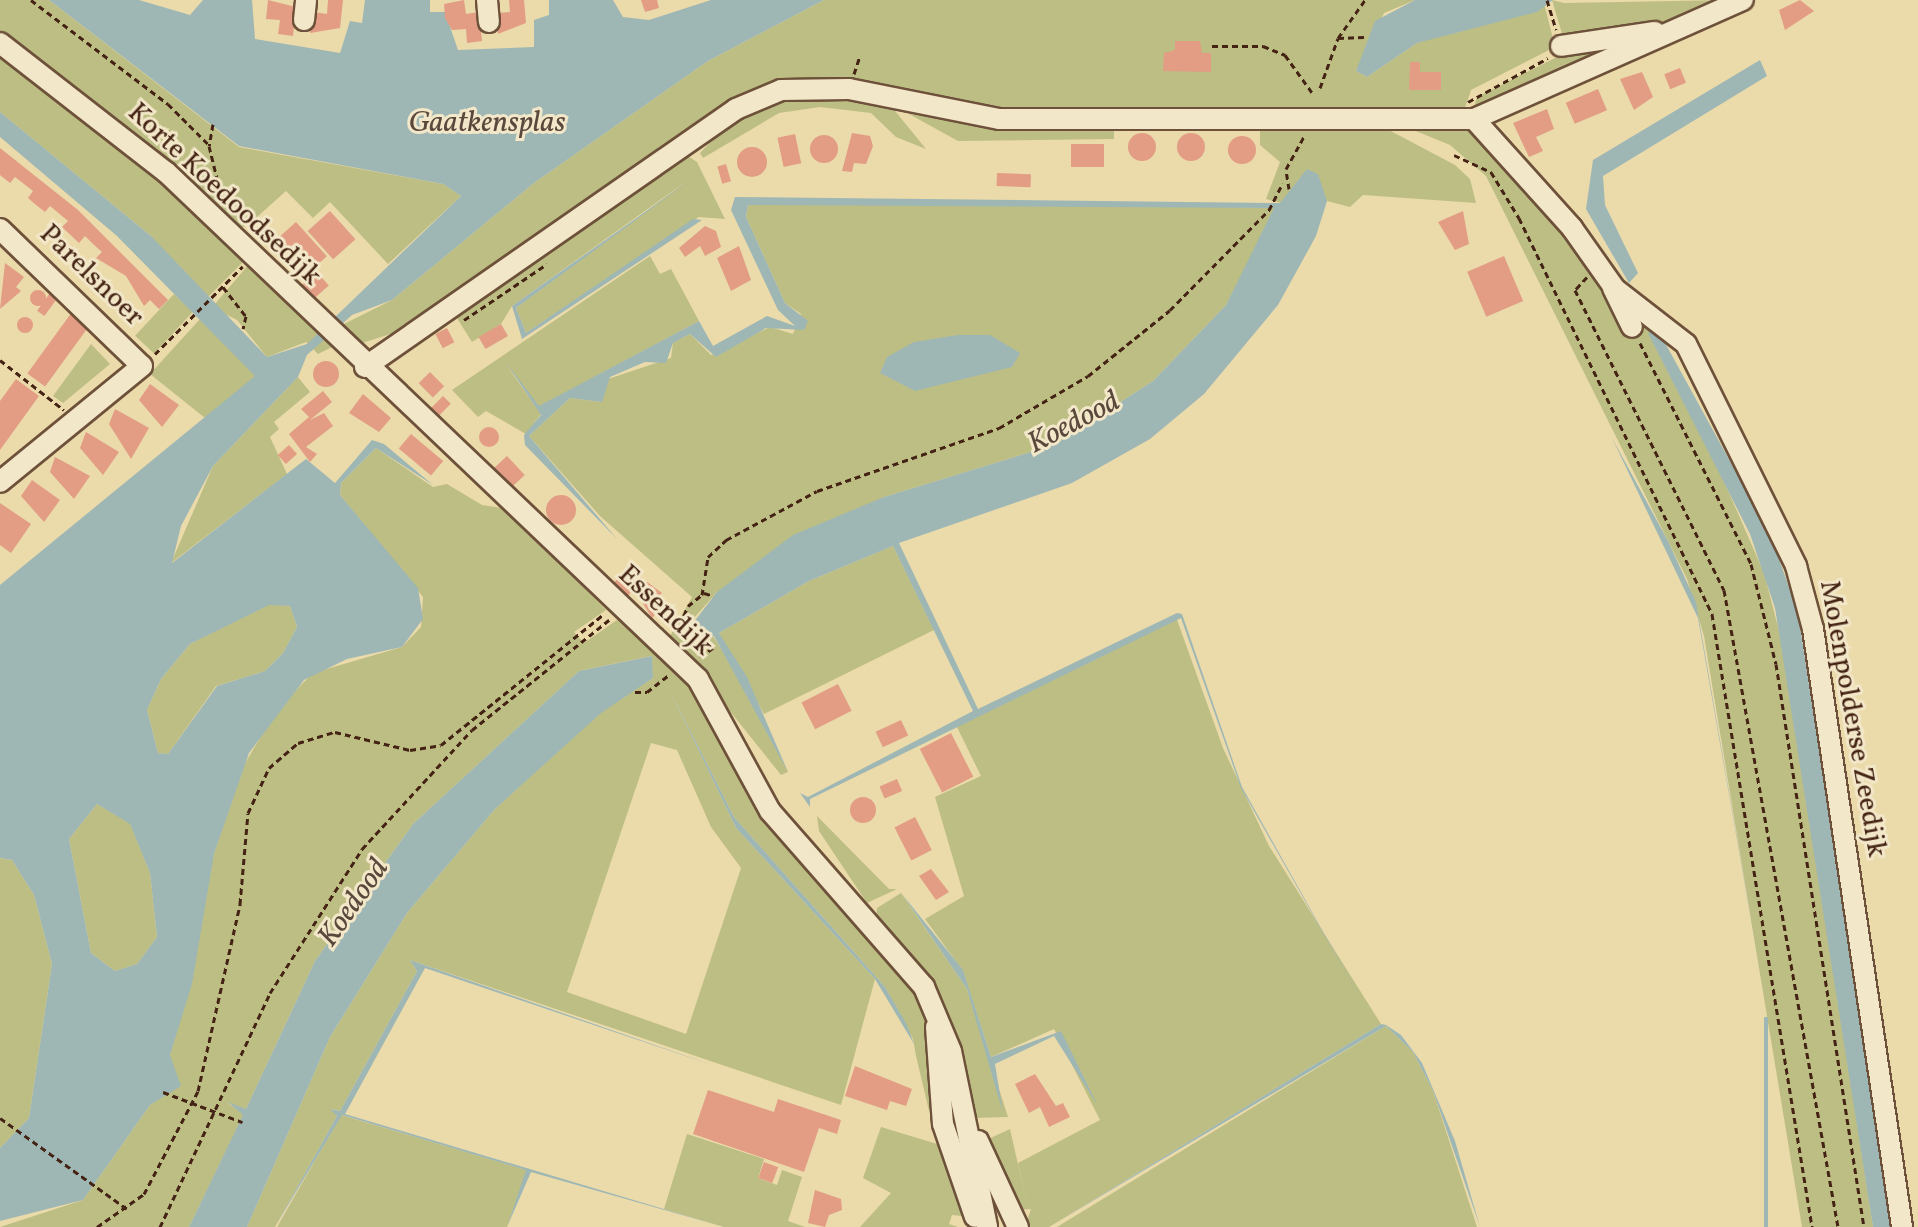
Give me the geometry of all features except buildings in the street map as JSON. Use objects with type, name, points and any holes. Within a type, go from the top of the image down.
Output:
[{"type":"street","points":[[487,0],[489,22]]},
{"type":"street","points":[[365,367],[736,109],[781,90],[849,89],[999,119],[1474,119],[1743,0]]},
{"type":"street","points":[[1561,46],[1671,31]]},
{"type":"street","name":"Korte Koedoodsedijk","points":[[0,43],[166,172],[365,367]]},
{"type":"street","name":"Molenpolderse Zeedijk","points":[[1474,119],[1604,274],[1686,344],[1796,566],[1813,629],[1902,1227]]},
{"type":"street","name":"Parelsnoer","points":[[0,230],[142,366],[0,482]]},
{"type":"street","name":"Molenpolderse Zeedijk","points":[[1604,274],[1632,327]]},
{"type":"street","name":"Essendijk","points":[[365,367],[698,679],[770,811],[906,959],[937,1011],[964,1109],[987,1227]]},
{"type":"street","name":"Essendijk","points":[[937,1011],[943,1124],[979,1227]]},
{"type":"street","name":"Essendijk","points":[[964,1109],[1018,1227]]},
{"type":"path","points":[[31,0],[168,104],[209,146]]},
{"type":"path","points":[[1320,88],[1338,38],[1365,0]]},
{"type":"path","points":[[1474,119],[1468,103],[1474,94],[1561,46],[1547,0]]},
{"type":"path","points":[[1338,38],[1364,37]]},
{"type":"path","points":[[1212,46],[1263,46],[1285,55],[1313,94]]},
{"type":"path","points":[[702,595],[708,557],[726,540],[817,491],[999,428],[1088,376],[1170,310],[1269,210],[1271,197],[1283,183],[1304,141],[1306,119]]},
{"type":"path","points":[[213,124],[209,146],[217,189],[231,216]]},
{"type":"path","points":[[1454,155],[1491,172],[1519,218],[1712,614],[1812,1227]]},
{"type":"path","points":[[1283,183],[1289,189]]},
{"type":"path","name":"Korte Koedoodsedijk","points":[[217,292],[239,270]]},
{"type":"path","points":[[1604,274],[1575,290],[1724,590],[1838,1227]]},
{"type":"path","points":[[223,287],[246,316],[243,329]]},
{"type":"path","name":"Parelsnoer","points":[[142,366],[217,292]]},
{"type":"path","points":[[1632,327],[1751,564],[1776,664],[1864,1227]]},
{"type":"path","points":[[0,360],[74,422]]},
{"type":"path","points":[[97,1227],[127,1209],[153,1179],[194,1101],[240,904],[248,813],[269,768],[298,743],[335,732],[410,750],[443,744],[618,606]]},
{"type":"path","points":[[160,1227],[297,945],[377,828],[514,691],[618,606]]},
{"type":"path","points":[[695,660],[713,648]]},
{"type":"path","points":[[163,1092],[194,1101],[242,1122]]},
{"type":"path","points":[[2,1120],[127,1209]]},
{"type":"green space","points":[[0,0],[49,0],[239,147],[443,184],[461,196],[388,264],[330,202],[313,218],[286,191],[247,226],[225,191],[245,227],[232,226],[0,35]]},
{"type":"green space","points":[[824,0],[1415,0],[1384,13],[1356,71],[1367,77],[1417,43],[1544,3],[1555,47],[1471,90],[1464,111],[1002,114],[791,82],[400,331],[362,343],[340,326],[392,300],[534,183],[708,61]]},
{"type":"green space","points":[[1552,0],[1564,3],[1729,0],[1677,22],[1563,37]]},
{"type":"green space","points":[[1643,37],[1473,111],[1477,97],[1569,51]]},
{"type":"green space","points":[[0,52],[142,161],[246,259],[207,298],[151,236],[0,112]]},
{"type":"green space","points":[[826,94],[891,106],[926,149],[896,137],[871,113],[820,107],[779,113],[703,158],[700,153],[733,119],[776,99]]},
{"type":"green space","points":[[909,114],[979,124],[1114,125],[1114,139],[958,141]]},
{"type":"green space","points":[[1260,125],[1387,129],[1455,165],[1470,179],[1476,203],[1363,195],[1350,207],[1327,201],[1305,172],[1281,203],[1266,199],[1280,162],[1260,145]]},
{"type":"green space","points":[[1468,128],[1658,330],[1764,573],[1786,658],[1873,1227],[1802,1227],[1704,636],[1687,579],[1486,176],[1450,145],[1411,129]]},
{"type":"green space","points":[[683,153],[697,162],[725,219],[699,217],[526,333],[516,308],[691,178],[512,306],[501,324],[472,342],[455,315]]},
{"type":"green space","points":[[967,202],[1275,208],[1275,214],[1226,305],[1153,381],[1054,445],[884,497],[717,592],[694,618],[690,627],[697,637],[713,636],[749,693],[788,772],[781,775],[670,636],[692,597],[600,516],[529,436],[570,398],[602,402],[605,380],[671,358],[673,343],[690,334],[711,355],[770,327],[793,334],[801,314],[785,303],[746,217],[748,205]]},
{"type":"green space","points":[[650,256],[660,274],[671,269],[699,321],[539,407],[505,363],[541,414],[526,434],[486,411],[478,417],[452,390]]},
{"type":"green space","points":[[250,263],[352,366],[332,347],[318,354],[306,342],[267,357],[237,320],[217,310],[214,305]]},
{"type":"green space","points":[[174,294],[193,312],[154,353],[135,336]]},
{"type":"green space","points":[[200,319],[256,376],[205,418],[150,374]]},
{"type":"green space","points":[[91,344],[110,364],[63,403],[53,396]]},
{"type":"green space","points":[[298,377],[310,392],[274,422],[279,429],[270,437],[287,474],[171,563],[213,466]]},
{"type":"green space","points":[[376,448],[433,487],[447,484],[482,505],[508,509],[606,610],[574,632],[584,643],[617,620],[690,678],[799,854],[931,1010],[935,1136],[913,1039],[885,987],[734,817],[670,691],[736,828],[875,979],[841,1105],[410,960],[417,971],[340,1111],[332,1109],[337,1116],[275,1227],[247,1227],[330,1037],[407,913],[495,809],[601,712],[653,678],[651,656],[579,671],[413,824],[315,961],[246,1109],[228,1103],[244,1114],[189,1227],[0,1227],[83,1200],[150,1105],[174,1089],[170,1055],[214,854],[240,772],[276,710],[313,673],[402,647],[421,627],[423,597],[340,495],[341,483]],"holes":[[[651,743],[677,750],[711,827],[741,868],[686,1034],[567,992]]]},
{"type":"green space","points":[[893,546],[934,630],[764,714],[719,633],[809,581]]},
{"type":"green space","points":[[269,604],[290,606],[297,627],[283,653],[265,671],[216,686],[168,754],[158,753],[147,710],[161,679],[190,644]]},
{"type":"green space","points":[[1176,617],[1223,748],[1269,846],[1381,1024],[1049,1227],[1025,1227],[1031,1209],[1020,1210],[982,1142],[1010,1129],[1027,1204],[1018,1163],[1100,1120],[1054,1029],[991,1057],[963,971],[925,919],[964,896],[935,797],[981,776],[956,725]]},
{"type":"green space","points":[[97,804],[130,823],[150,873],[157,937],[137,964],[115,971],[91,953],[69,839]]},
{"type":"green space","points":[[817,816],[889,889],[897,889],[867,903],[819,831]]},
{"type":"green space","points":[[0,858],[12,860],[34,895],[52,964],[29,1118],[0,1148]]},
{"type":"green space","points":[[901,893],[967,989],[1008,1117],[975,1118],[925,977],[876,919],[877,908]]},
{"type":"green space","points":[[1386,1026],[1413,1052],[1433,1091],[1477,1227],[1057,1227]]},
{"type":"green space","points":[[341,1115],[527,1170],[507,1227],[277,1227]]},
{"type":"green space","points":[[881,1127],[937,1144],[935,1136],[971,1217],[952,1215],[949,1224],[958,1227],[860,1227],[891,1193],[863,1178]]},
{"type":"green space","points":[[687,1134],[764,1159],[758,1178],[777,1185],[782,1170],[802,1177],[788,1221],[805,1227],[724,1227],[664,1209]]},
{"type":"water","name":"Gaatkensplas","points":[[49,0],[139,0],[190,15],[203,0],[252,0],[255,39],[340,53],[350,21],[362,23],[365,0],[430,0],[430,12],[445,12],[458,50],[534,47],[534,20],[549,15],[549,0],[613,0],[623,17],[649,20],[711,0],[824,0],[708,61],[534,183],[392,300],[352,315],[307,355],[298,377],[213,466],[181,526],[172,563],[306,459],[335,483],[372,440],[384,444],[433,485],[376,448],[341,483],[340,495],[418,588],[423,619],[402,647],[347,659],[304,680],[249,753],[214,854],[192,984],[170,1055],[181,1086],[150,1105],[83,1200],[0,1221],[0,1148],[29,1118],[52,964],[34,895],[12,860],[0,858],[0,585],[255,376],[117,236],[0,137],[0,112],[151,236],[267,357],[307,344],[461,196],[443,184],[239,146]],"holes":[[[269,605],[290,606],[297,627],[283,653],[265,671],[217,686],[168,754],[158,753],[147,710],[161,679],[190,644]],[[97,804],[130,824],[150,873],[157,937],[137,964],[115,971],[91,953],[69,839]]]},
{"type":"water","points":[[1415,0],[1553,0],[1537,12],[1417,43],[1367,77],[1356,71],[1375,21]]},
{"type":"water","points":[[1760,60],[1767,76],[1603,176],[1605,205],[1638,273],[1629,283],[1586,209],[1593,160]]},
{"type":"water","points":[[1307,169],[1318,174],[1327,201],[1316,236],[1278,305],[1204,394],[1150,439],[1072,483],[899,543],[978,709],[1177,613],[1182,614],[1242,787],[1368,1012],[1241,788],[1181,618],[810,799],[810,807],[800,793],[808,797],[973,711],[893,546],[809,581],[719,633],[747,677],[788,772],[714,636],[698,637],[690,627],[717,592],[793,535],[884,497],[1054,445],[1153,381],[1226,305],[1274,208],[748,205],[746,217],[785,303],[808,321],[804,330],[766,328],[716,357],[690,334],[673,343],[666,363],[645,362],[610,377],[602,402],[570,398],[529,436],[617,539],[525,445],[524,435],[541,415],[505,361],[539,406],[699,321],[713,346],[767,316],[795,326],[778,310],[731,210],[735,197],[1280,203]]},
{"type":"water","points":[[693,178],[516,308],[526,333],[693,219],[702,220],[522,339],[512,306]]},
{"type":"water","points":[[1658,330],[1771,536],[1798,613],[1892,1227],[1873,1227],[1775,608],[1750,534],[1648,333]]},
{"type":"water","points":[[958,335],[990,335],[1020,353],[1012,367],[915,391],[880,373],[887,357],[914,342]]},
{"type":"water","points":[[1612,438],[1668,541],[1696,602],[1766,1005],[1698,618]]},
{"type":"water","points":[[652,656],[653,678],[601,713],[495,809],[407,913],[330,1037],[247,1227],[189,1227],[243,1115],[228,1102],[246,1109],[315,961],[413,824],[579,671]]},
{"type":"water","points":[[670,691],[734,817],[885,987],[914,1044],[875,979],[736,828]]},
{"type":"water","points":[[902,894],[963,970],[991,1057],[1061,1031],[1098,1106],[1054,1036],[995,1064],[1003,1113],[967,989]]},
{"type":"water","points":[[410,960],[718,1067],[425,968],[345,1114],[724,1227],[531,1172],[507,1227],[526,1170],[342,1115],[275,1227],[337,1116],[330,1109],[340,1111],[417,971]]},
{"type":"water","points":[[1764,1017],[1768,1017],[1768,1227],[1764,1227]]},
{"type":"water","points":[[1381,1024],[1386,1025],[1401,1035],[1422,1063],[1455,1141],[1480,1227],[1433,1091],[1413,1052],[1386,1026],[1049,1227]]},
{"type":"water label","name":"Koedood","points":[[1074,423]]},
{"type":"water label","name":"Koedood","points":[[354,903]]}]
